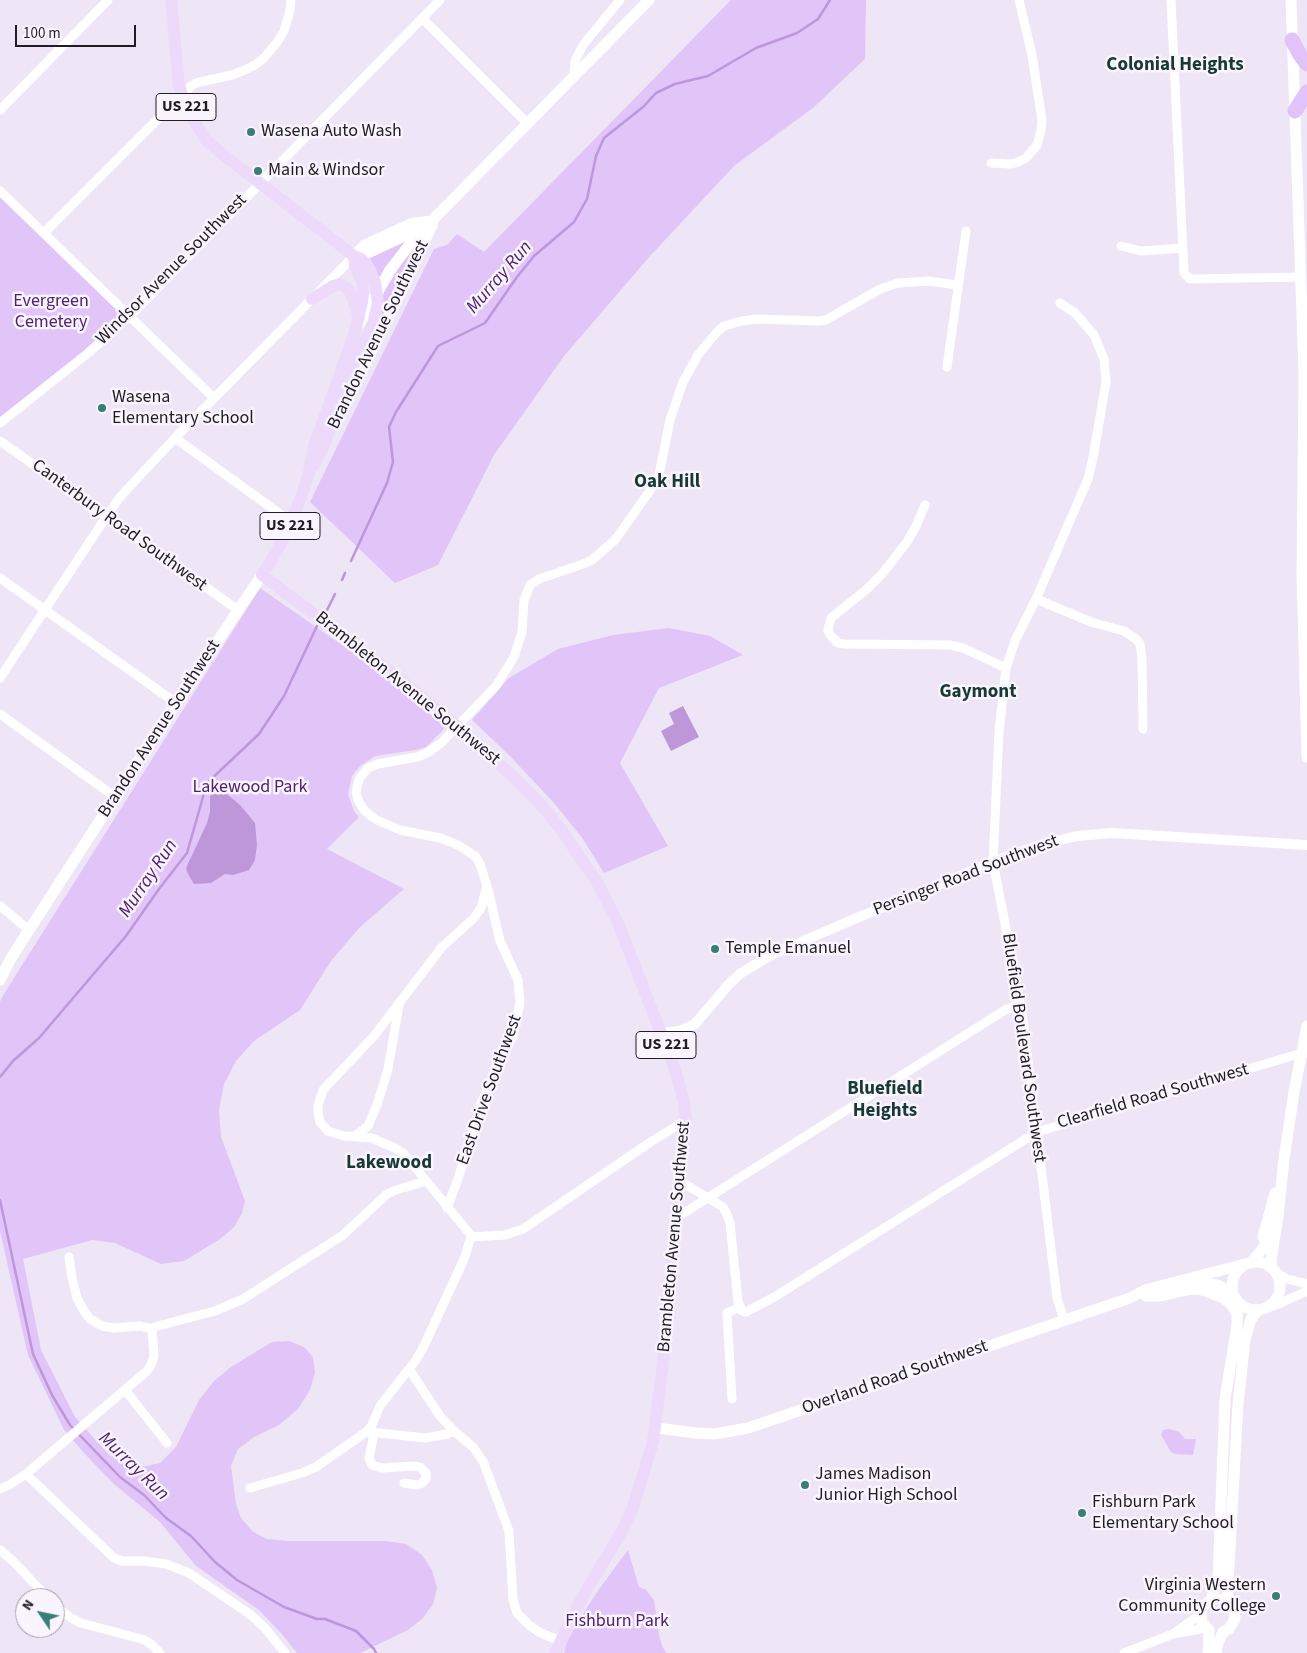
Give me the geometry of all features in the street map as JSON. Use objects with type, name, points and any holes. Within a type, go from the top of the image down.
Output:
[{"type":"highway","points":[[1292,40],[1307,64]]},
{"type":"highway","points":[[1295,111],[1307,92]]},
{"type":"main road","name":"US 221","points":[[171,0],[177,74],[186,107],[206,140],[216,150],[354,256],[355,266],[362,282],[363,290],[355,332]]},
{"type":"main road","name":"Brandon Avenue Southwest","points":[[0,980],[29,930],[281,544],[309,473],[314,446],[355,332],[377,291],[414,239],[649,0]]},
{"type":"main road","points":[[1291,0],[1305,420],[1302,575],[1307,757]]},
{"type":"main road","name":"Brandon Avenue Southwest","points":[[309,473],[324,448],[408,277],[433,221]]},
{"type":"main road","points":[[354,256],[370,252],[433,221]]},
{"type":"main road","name":"Brandon Avenue Southwest","points":[[324,448],[355,361],[373,324],[378,303],[372,273],[367,264],[354,256]]},
{"type":"main road","points":[[312,299],[332,286],[340,284],[347,288],[351,294],[359,318]]},
{"type":"main road","name":"Brambleton Avenue Southwest","points":[[262,575],[393,674],[458,727],[497,761],[542,806],[577,852],[604,896],[618,924],[662,1033],[680,1084],[686,1120],[669,1316],[653,1442],[633,1508],[614,1547],[582,1598],[558,1647]]},
{"type":"main road","points":[[1244,1355],[1253,1331],[1277,1296],[1279,1286],[1271,1260],[1294,1092],[1307,1026]]},
{"type":"main road","points":[[1211,1600],[1218,1579],[1225,1400],[1238,1315],[1232,1286],[1238,1271],[1260,1246],[1284,1159]]},
{"type":"main road","points":[[1244,1265],[1261,1263],[1273,1270]]},
{"type":"main road","name":"Overland Road Southwest","points":[[1130,1298],[1154,1287],[1244,1265]]},
{"type":"main road","name":"Overland Road Southwest","points":[[656,1428],[715,1434],[748,1428],[1130,1298],[1146,1296],[1188,1285],[1206,1283],[1217,1285],[1225,1289],[1235,1299]]},
{"type":"main road","points":[[1146,1296],[1160,1296],[1192,1289],[1203,1290],[1224,1298],[1232,1305],[1238,1315]]},
{"type":"main road","points":[[1235,1299],[1245,1308],[1270,1307]]},
{"type":"main road","points":[[1227,1602],[1238,1404],[1245,1340],[1251,1319],[1270,1307]]},
{"type":"main road","points":[[1219,1598],[1227,1602],[1233,1607],[1235,1619],[1229,1629],[1214,1633],[1207,1629],[1202,1622],[1201,1614],[1204,1606],[1211,1600],[1219,1598]]},
{"type":"main road","points":[[1207,1629],[1208,1653]]},
{"type":"main road","points":[[1216,1653],[1223,1632]]},
{"type":"street","points":[[0,110],[108,0]]},
{"type":"street","points":[[44,233],[196,83],[232,75],[255,65],[264,58],[284,31],[291,0]]},
{"type":"street","name":"Windsor Avenue Southwest","points":[[0,423],[88,354],[130,316],[440,0]]},
{"type":"street","points":[[991,163],[1011,164],[1026,158],[1037,146],[1041,130],[1042,120],[1032,55],[1019,0]]},
{"type":"street","points":[[1172,0],[1184,273],[1190,279],[1301,277]]},
{"type":"street","points":[[574,76],[575,61],[583,45],[616,1]]},
{"type":"street","points":[[422,18],[528,124]]},
{"type":"street","points":[[0,191],[214,398]]},
{"type":"street","points":[[947,367],[966,231]]},
{"type":"street","points":[[1121,246],[1142,251],[1182,248]]},
{"type":"street","points":[[0,678],[106,516],[139,475],[354,256]]},
{"type":"street","name":"East Drive Southwest","points":[[447,1208],[458,1179],[481,1103],[513,1036],[520,1002],[518,980],[500,941],[487,886],[476,857],[458,844],[386,825],[364,810],[358,800],[356,792],[359,779],[368,768],[378,764],[417,757],[436,748],[496,686],[514,657],[522,632],[524,600],[530,586],[539,579],[574,568],[594,559],[615,540],[659,475],[670,420],[682,382],[698,355],[724,326],[742,320],[756,319],[818,322],[826,320],[880,289],[898,283],[928,281],[958,284]]},
{"type":"street","name":"Bluefield Boulevard Southwest","points":[[1060,303],[1075,313],[1094,335],[1104,359],[1106,382],[1088,480],[1016,641],[1006,668],[999,732],[993,862],[1020,1004],[1057,1298],[1064,1320]]},
{"type":"street","points":[[175,438],[291,522]]},
{"type":"street","name":"Canterbury Road Southwest","points":[[0,441],[238,610]]},
{"type":"street","points":[[925,505],[916,526],[896,557],[867,589],[831,618],[828,623],[828,630],[833,640],[844,644],[950,645],[963,648],[1006,668]]},
{"type":"street","points":[[0,578],[176,703]]},
{"type":"street","points":[[1036,599],[1091,622],[1124,631],[1136,639],[1140,644],[1142,658],[1143,729]]},
{"type":"street","points":[[0,714],[115,797]]},
{"type":"street","name":"Persinger Road Southwest","points":[[662,1033],[680,1031],[694,1024],[741,973],[773,954],[993,862],[1048,843],[1092,833],[1112,832],[1307,845]]},
{"type":"street","points":[[404,1483],[418,1485],[426,1479],[426,1473],[414,1466],[382,1468],[372,1465],[369,1458],[370,1430],[380,1406],[409,1369],[424,1346],[464,1259],[471,1237],[404,1154],[372,1138],[335,1134],[324,1128],[320,1122],[318,1112],[320,1097],[329,1083],[374,1036],[442,947],[474,918],[481,908],[487,886]]},
{"type":"street","points":[[0,906],[29,930]]},
{"type":"street","points":[[355,1136],[368,1126],[377,1105],[388,1069],[400,1003]]},
{"type":"street","points":[[676,1218],[1005,1010],[1020,1004]]},
{"type":"street","name":"Clearfield Road Southwest","points":[[740,1307],[742,1311],[746,1312],[776,1296],[1037,1132],[1302,1053]]},
{"type":"street","points":[[471,1237],[505,1235],[523,1229],[686,1120]]},
{"type":"street","points":[[152,1330],[156,1326],[215,1311],[243,1299],[343,1235],[388,1194],[426,1181]]},
{"type":"street","points":[[680,1181],[723,1207],[730,1223],[740,1307],[727,1313],[732,1399]]},
{"type":"street","points":[[69,1257],[77,1298],[90,1319],[102,1326],[114,1328],[139,1326],[152,1330]]},
{"type":"street","points":[[1273,1270],[1287,1279],[1307,1284]]},
{"type":"street","points":[[1270,1307],[1307,1291]]},
{"type":"street","points":[[0,1489],[26,1474],[147,1371],[151,1365],[154,1350],[152,1330]]},
{"type":"street","points":[[409,1369],[436,1410],[454,1431],[473,1446],[482,1461],[506,1523],[510,1546],[513,1600],[517,1613],[521,1619],[558,1647]]},
{"type":"street","points":[[125,1390],[167,1444]]},
{"type":"street","points":[[250,1488],[316,1467],[370,1430],[426,1438],[454,1431]]},
{"type":"street","points":[[26,1474],[114,1558],[122,1561],[166,1564],[189,1573],[251,1615],[264,1627],[285,1653]]},
{"type":"street","points":[[0,1550],[39,1588]]},
{"type":"street","points":[[65,1614],[81,1623],[145,1640],[160,1653]]},
{"type":"street","points":[[1173,1634],[1201,1614]]},
{"type":"street","points":[[1124,1653],[1173,1634],[1207,1629]]},
{"type":"green space","points":[[731,0],[866,0],[865,59],[814,107],[734,166],[651,255],[564,356],[494,455],[438,565],[395,583],[310,502],[434,249],[447,245],[457,234],[484,252]]},
{"type":"green space","name":"Evergreen Cemetery","points":[[0,191],[130,316],[0,417]]},
{"type":"green space","points":[[421,237],[378,325],[384,292]]},
{"type":"green space","points":[[406,240],[379,278],[369,257]]},
{"type":"green space","name":"Lakewood Park","points":[[260,588],[362,659],[445,726],[426,747],[375,756],[360,766],[352,776],[348,794],[354,811],[359,817],[327,849],[404,889],[360,927],[331,961],[300,1010],[254,1041],[236,1061],[224,1084],[219,1110],[221,1137],[245,1201],[242,1213],[234,1227],[220,1239],[184,1261],[161,1264],[115,1243],[92,1240],[23,1259],[41,1350],[75,1417],[109,1455],[127,1466],[142,1467],[160,1463],[176,1447],[199,1400],[214,1381],[231,1367],[272,1342],[289,1341],[304,1347],[313,1357],[315,1373],[310,1390],[298,1409],[279,1425],[254,1437],[238,1449],[231,1466],[236,1504],[241,1518],[253,1532],[267,1539],[287,1541],[385,1541],[406,1544],[422,1555],[432,1570],[437,1588],[433,1604],[423,1618],[408,1630],[360,1653],[297,1653],[259,1610],[196,1566],[160,1522],[114,1484],[64,1430],[28,1355],[0,1231],[0,1002],[2,997]]},
{"type":"green space","points":[[669,628],[710,636],[743,655],[659,688],[620,763],[668,846],[604,873],[583,839],[554,803],[509,755],[472,720],[509,678],[558,649],[613,635]]},
{"type":"green space","points":[[1169,1429],[1179,1432],[1185,1439],[1196,1439],[1193,1455],[1171,1452],[1161,1435],[1163,1430]]},
{"type":"green space","name":"Fishburn Park","points":[[628,1550],[639,1587],[646,1590],[654,1600],[659,1635],[666,1653],[564,1653],[567,1642],[576,1625],[597,1592]]},
{"type":"shaded area","points":[[683,706],[699,737],[671,751],[661,731],[674,724],[669,713]]},
{"type":"shaded area","points":[[216,785],[240,805],[255,823],[257,845],[255,860],[249,870],[233,875],[225,874],[211,883],[194,884],[186,868],[207,823],[210,812],[210,797]]},
{"type":"waterway","name":"Murray Run","points":[[351,561],[387,483],[393,462],[389,427],[396,412],[438,346],[485,323],[534,256],[574,222],[587,199],[596,156],[604,138],[643,107],[656,93],[675,84],[708,76],[756,48],[797,33],[818,19],[830,0]]},
{"type":"waterway","name":"Murray Run","points":[[342,580],[345,573]]},
{"type":"waterway","name":"Murray Run","points":[[326,612],[335,594]]},
{"type":"waterway","name":"Murray Run","points":[[0,1077],[13,1061],[39,1038],[126,936],[187,853],[207,783],[259,734],[284,696],[317,626]]},
{"type":"waterway","name":"Murray Run","points":[[0,1200],[33,1354],[52,1395],[70,1425],[120,1477],[144,1495],[166,1518],[191,1536],[215,1562],[237,1580],[284,1607],[317,1619],[325,1619],[356,1631],[376,1653]]},
{"type":"place","name":"Wasena Auto Wash","points":[[251,132]]},
{"type":"place","name":"Main & Windsor","points":[[258,171]]},
{"type":"place","name":"Wasena Elementary School","points":[[102,408]]},
{"type":"place","name":"Temple Emanuel","points":[[715,949]]},
{"type":"place","name":"James Madison Junior High School","points":[[805,1485]]},
{"type":"place","name":"Fishburn Park Elementary School","points":[[1082,1513]]},
{"type":"place","name":"Virginia Western Community College","points":[[1276,1596]]},
{"type":"district","name":"Colonial Heights","points":[[1175,66]]},
{"type":"district","name":"Oak Hill","points":[[667,483]]},
{"type":"district","name":"Gaymont","points":[[978,693]]},
{"type":"district","name":"Bluefield Heights","points":[[885,1101]]},
{"type":"district","name":"Lakewood","points":[[389,1164]]}]
